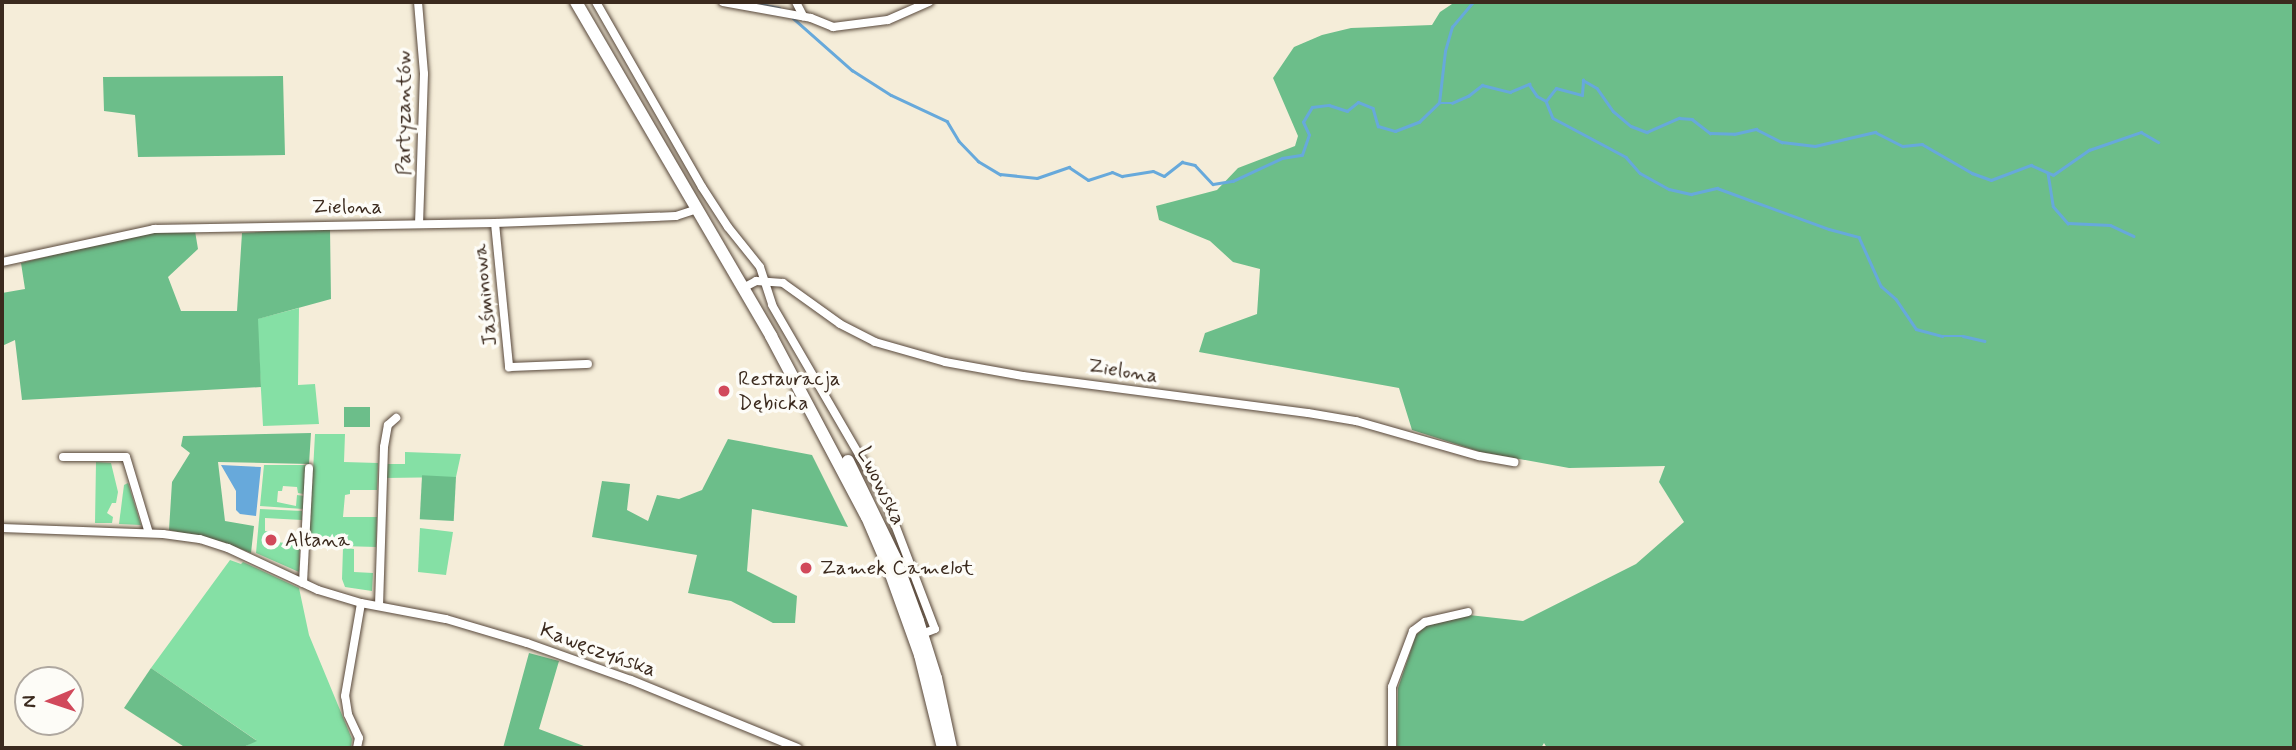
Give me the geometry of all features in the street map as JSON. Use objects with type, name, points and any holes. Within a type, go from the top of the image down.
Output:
[{"type":"main road","name":"Lwowska","points":[[567,2],[830,429],[874,510],[922,634],[951,748]]},
{"type":"main road","name":"Lwowska","points":[[576,2],[642,113],[668,163]]},
{"type":"main road","name":"Lwowska","points":[[771,335],[843,468],[888,566],[920,655],[943,748]]},
{"type":"street","name":"Partyzantów","points":[[418,2],[424,75],[419,224]]},
{"type":"street","points":[[596,2],[702,187],[728,227],[760,267],[772,305],[886,501],[935,629],[922,634]]},
{"type":"street","points":[[723,2],[795,16],[833,27],[871,23],[895,17],[929,2]]},
{"type":"street","points":[[795,16],[797,3]]},
{"type":"street","name":"Zielona","points":[[2,262],[154,229],[495,223],[676,216],[695,210]]},
{"type":"street","name":"Jaśminowa","points":[[495,223],[509,367],[588,363]]},
{"type":"street","points":[[743,288],[756,281],[766,281]]},
{"type":"street","name":"Zielona","points":[[766,281],[783,283],[839,324],[875,342],[945,362],[1023,376],[1332,417],[1514,462]]},
{"type":"street","points":[[379,606],[384,447],[388,425],[396,418]]},
{"type":"street","points":[[63,457],[126,457],[149,533]]},
{"type":"street","points":[[303,583],[310,468]]},
{"type":"street","name":"Kawęczyńska","points":[[2,528],[149,533],[200,539],[228,548],[303,583],[361,603],[497,632],[631,680],[798,748]]},
{"type":"street","points":[[357,748],[359,738],[348,714],[345,696],[361,603]]},
{"type":"street","points":[[1392,748],[1392,687],[1413,631],[1425,622],[1468,612]]},
{"type":"green space","points":[[1455,2],[2294,2],[2294,748],[1547,748],[1544,743],[1541,748],[1397,748],[1398,688],[1416,635],[1426,626],[1469,615],[1523,621],[1636,564],[1684,522],[1659,482],[1665,466],[1569,468],[1481,452],[1412,430],[1399,388],[1199,352],[1205,333],[1257,314],[1260,269],[1233,262],[1210,241],[1159,220],[1156,206],[1217,190],[1238,168],[1295,146],[1298,136],[1273,78],[1294,47],[1322,35],[1351,28],[1432,25],[1440,12]]},
{"type":"green space","points":[[283,76],[285,155],[138,157],[135,115],[104,111],[103,77]]},
{"type":"green space","points":[[330,228],[331,299],[258,319],[261,387],[22,400],[15,340],[2,346],[2,293],[25,289],[21,263],[142,233],[195,231],[198,249],[168,277],[181,311],[237,311],[242,233]]},
{"type":"green space","points":[[299,308],[298,385],[315,384],[319,424],[263,426],[257,319]]},
{"type":"green space","points":[[344,407],[370,407],[370,427],[344,427]]},
{"type":"green space","points":[[311,433],[309,464],[218,462],[225,521],[254,526],[251,553],[223,542],[169,530],[172,482],[190,453],[181,446],[183,436]]},
{"type":"green space","points":[[315,434],[345,434],[344,462],[378,463],[377,490],[350,490],[350,494],[345,495],[343,517],[377,517],[376,547],[309,545]]},
{"type":"green space","points":[[728,439],[812,455],[848,527],[752,509],[747,571],[797,596],[795,623],[773,623],[731,601],[688,593],[697,555],[592,537],[602,481],[630,484],[627,510],[648,521],[657,495],[679,499],[702,490]]},
{"type":"green space","points":[[405,452],[461,454],[456,477],[385,478],[385,464],[405,464]]},
{"type":"green space","points":[[96,462],[111,463],[118,492],[116,503],[112,503],[107,513],[113,517],[112,523],[95,523]]},
{"type":"green space","points":[[264,465],[306,465],[304,494],[298,493],[297,487],[283,486],[282,491],[278,491],[277,502],[296,506],[297,495],[304,496],[303,509],[260,506]]},
{"type":"green space","points":[[422,475],[456,477],[454,521],[420,519]]},
{"type":"green space","points":[[128,483],[141,525],[119,524],[124,485]]},
{"type":"green space","points":[[260,509],[302,511],[302,520],[265,518],[265,531],[274,532],[275,542],[297,544],[300,540],[299,572],[256,553]]},
{"type":"green space","points":[[420,528],[453,532],[446,575],[418,572]]},
{"type":"green space","points":[[343,548],[354,549],[354,572],[373,573],[372,591],[345,587],[342,579]]},
{"type":"green space","points":[[230,560],[241,564],[243,562],[299,588],[309,635],[352,739],[351,748],[242,748],[256,740],[151,668]]},
{"type":"green space","points":[[529,653],[559,661],[539,729],[589,748],[503,748]]},
{"type":"green space","points":[[151,668],[257,741],[241,748],[186,748],[124,708]]},
{"type":"water","points":[[221,465],[261,467],[256,516],[240,514],[236,510],[236,491]]},
{"type":"waterway","points":[[751,2],[779,8]]},
{"type":"waterway","points":[[793,18],[852,70],[891,95],[947,121],[959,141],[978,161],[1000,174],[1037,178],[1069,167],[1088,180],[1112,172],[1122,176],[1153,171],[1164,176],[1182,162],[1195,165],[1213,184],[1233,181],[1282,158],[1302,155],[1309,135],[1303,122],[1312,107],[1329,105],[1347,111],[1358,102],[1373,108],[1378,126],[1395,131],[1419,122],[1439,103],[1445,51],[1452,27],[1473,2]]},
{"type":"waterway","points":[[1441,103],[1452,103],[1468,96],[1482,85],[1510,92],[1529,84],[1537,96],[1546,101],[1556,88],[1582,95],[1583,80],[1597,88],[1613,111],[1631,126],[1647,132],[1679,118],[1692,119],[1710,133],[1734,134],[1756,129],[1782,142],[1815,146],[1875,132],[1903,146],[1922,144],[1972,173],[1991,180],[2031,165],[2053,175],[2089,150],[2141,132],[2158,142]]},
{"type":"waterway","points":[[1546,101],[1553,118],[1626,157],[1640,173],[1669,189],[1691,194],[1717,188],[1829,229],[1859,237],[1881,286],[1896,299],[1916,329],[1942,336],[1963,336],[1984,341]]},
{"type":"waterway","points":[[2048,173],[2053,206],[2068,223],[2110,225],[2134,236]]},
{"type":"place","name":"Restauracja Dębicka","points":[[724,391]]},
{"type":"place","name":"Altana","points":[[271,540]]},
{"type":"place","name":"Zamek Camelot","points":[[806,568]]}]
